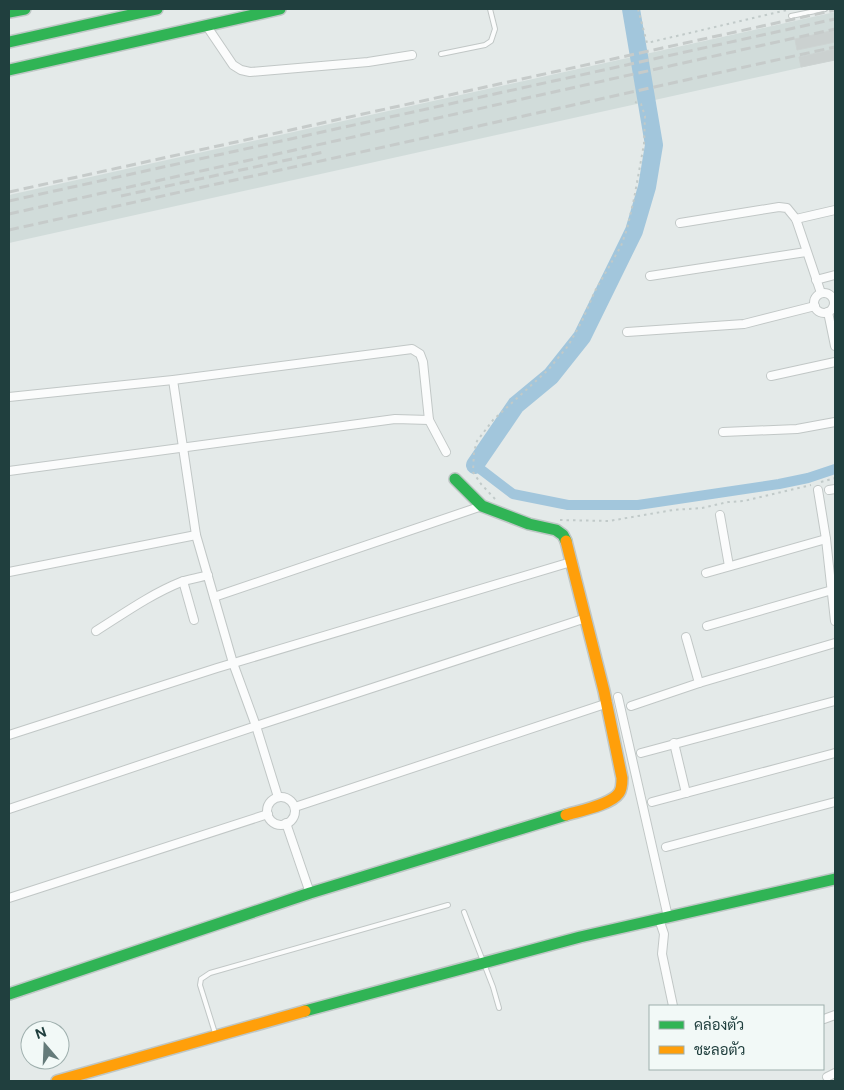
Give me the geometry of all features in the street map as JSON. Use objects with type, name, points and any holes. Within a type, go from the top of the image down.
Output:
[{"type":"main road","points":[[9,12],[25,9]]},
{"type":"main road","points":[[9,42],[157,9]]},
{"type":"main road","points":[[9,70],[280,9]]},
{"type":"main road","points":[[9,994],[310,893],[613,800],[621,788],[622,776],[608,703],[563,535],[556,530],[529,524],[482,506],[455,479]]},
{"type":"main road","points":[[57,1081],[580,937],[835,879]]},
{"type":"street","points":[[206,25],[233,65],[241,70],[250,72],[368,62],[412,55]]},
{"type":"street","points":[[680,223],[779,207],[787,208],[796,219],[821,293]]},
{"type":"street","points":[[796,219],[835,210]]},
{"type":"street","points":[[650,276],[806,252]]},
{"type":"street","points":[[816,280],[835,275]]},
{"type":"street","points":[[821,293],[829,294],[835,299],[833,307],[828,312],[820,312],[815,306],[815,298],[821,293]]},
{"type":"street","points":[[627,332],[744,324],[815,306]]},
{"type":"street","points":[[828,312],[835,346]]},
{"type":"street","points":[[9,397],[173,380],[412,350],[420,354],[423,362],[429,420],[446,452]]},
{"type":"street","points":[[771,376],[835,362]]},
{"type":"street","points":[[173,380],[196,535],[233,663],[256,726],[278,797]]},
{"type":"street","points":[[9,471],[394,419],[429,420]]},
{"type":"street","points":[[723,432],[797,429],[835,422]]},
{"type":"street","points":[[816,486],[826,539],[835,621]]},
{"type":"street","points":[[214,597],[482,506]]},
{"type":"street","points":[[720,515],[729,566]]},
{"type":"street","points":[[9,572],[196,535]]},
{"type":"street","points":[[706,573],[826,539]]},
{"type":"street","points":[[9,735],[233,663],[571,562]]},
{"type":"street","points":[[96,631],[136,605],[183,581],[208,576]]},
{"type":"street","points":[[183,581],[194,620]]},
{"type":"street","points":[[707,626],[832,590]]},
{"type":"street","points":[[9,809],[586,618]]},
{"type":"street","points":[[686,638],[699,683]]},
{"type":"street","points":[[631,706],[699,683],[835,643]]},
{"type":"street","points":[[618,697],[663,918],[662,954],[673,1005]]},
{"type":"street","points":[[641,753],[835,702]]},
{"type":"street","points":[[295,808],[608,703]]},
{"type":"street","points":[[674,744],[686,793]]},
{"type":"street","points":[[652,802],[835,753]]},
{"type":"street","points":[[278,797],[287,798],[295,808],[292,819],[282,824],[273,822],[268,814],[268,806],[278,797]]},
{"type":"street","points":[[666,847],[835,802]]},
{"type":"street","points":[[9,898],[268,814]]},
{"type":"street","points":[[286,823],[310,893]]},
{"type":"street","points":[[824,1019],[835,1015]]},
{"type":"street","points":[[827,1077],[835,1073]]},
{"type":"lane","points":[[441,54],[485,45],[491,41],[495,29],[490,9]]},
{"type":"lane","points":[[791,16],[825,9]]},
{"type":"lane","points":[[215,1036],[200,985],[201,979],[210,973],[448,905]]},
{"type":"lane","points":[[464,912],[499,1008]]},
{"type":"path","points":[[638,9],[647,43],[787,10]]},
{"type":"path","points":[[495,499],[481,484],[474,472],[474,452],[477,441],[493,420],[548,370],[568,346],[582,321],[594,291],[621,246],[634,200],[644,144],[645,116],[642,104],[635,102]]},
{"type":"path","points":[[553,518],[610,521],[673,510],[702,508],[816,486],[835,478]]},
{"type":"shaded area","points":[[835,12],[835,60],[9,243],[9,195]]},
{"type":"building","points":[[835,30],[835,42],[797,50],[795,39]]},
{"type":"building","points":[[835,49],[835,60],[801,67],[799,57]]},
{"type":"waterway","points":[[475,465],[516,405],[551,376],[582,337],[634,231],[647,187],[654,145],[631,9]]},
{"type":"waterway","points":[[475,465],[513,494],[568,505],[638,505],[779,484],[808,478],[835,469]]},
{"type":"railway","points":[[9,192],[835,10]]},
{"type":"railway","points":[[9,201],[835,19]]},
{"type":"railway","points":[[9,214],[835,29]]},
{"type":"railway","points":[[9,230],[835,47]]},
{"type":"railway","points":[[121,196],[324,152]]},
{"type":"traffic: fast","points":[[9,12],[25,9]]},
{"type":"traffic: fast","points":[[9,42],[157,9]]},
{"type":"traffic: fast","points":[[9,70],[280,9]]},
{"type":"traffic: fast","points":[[455,479],[482,506],[529,524],[556,530],[563,535],[566,541]]},
{"type":"traffic: fast","points":[[9,994],[310,893],[566,815]]},
{"type":"traffic: fast","points":[[305,1011],[580,937],[835,879]]},
{"type":"traffic: slow","points":[[566,541],[604,691],[622,784],[619,793],[609,801],[566,815]]},
{"type":"traffic: slow","points":[[57,1081],[305,1011]]}]
